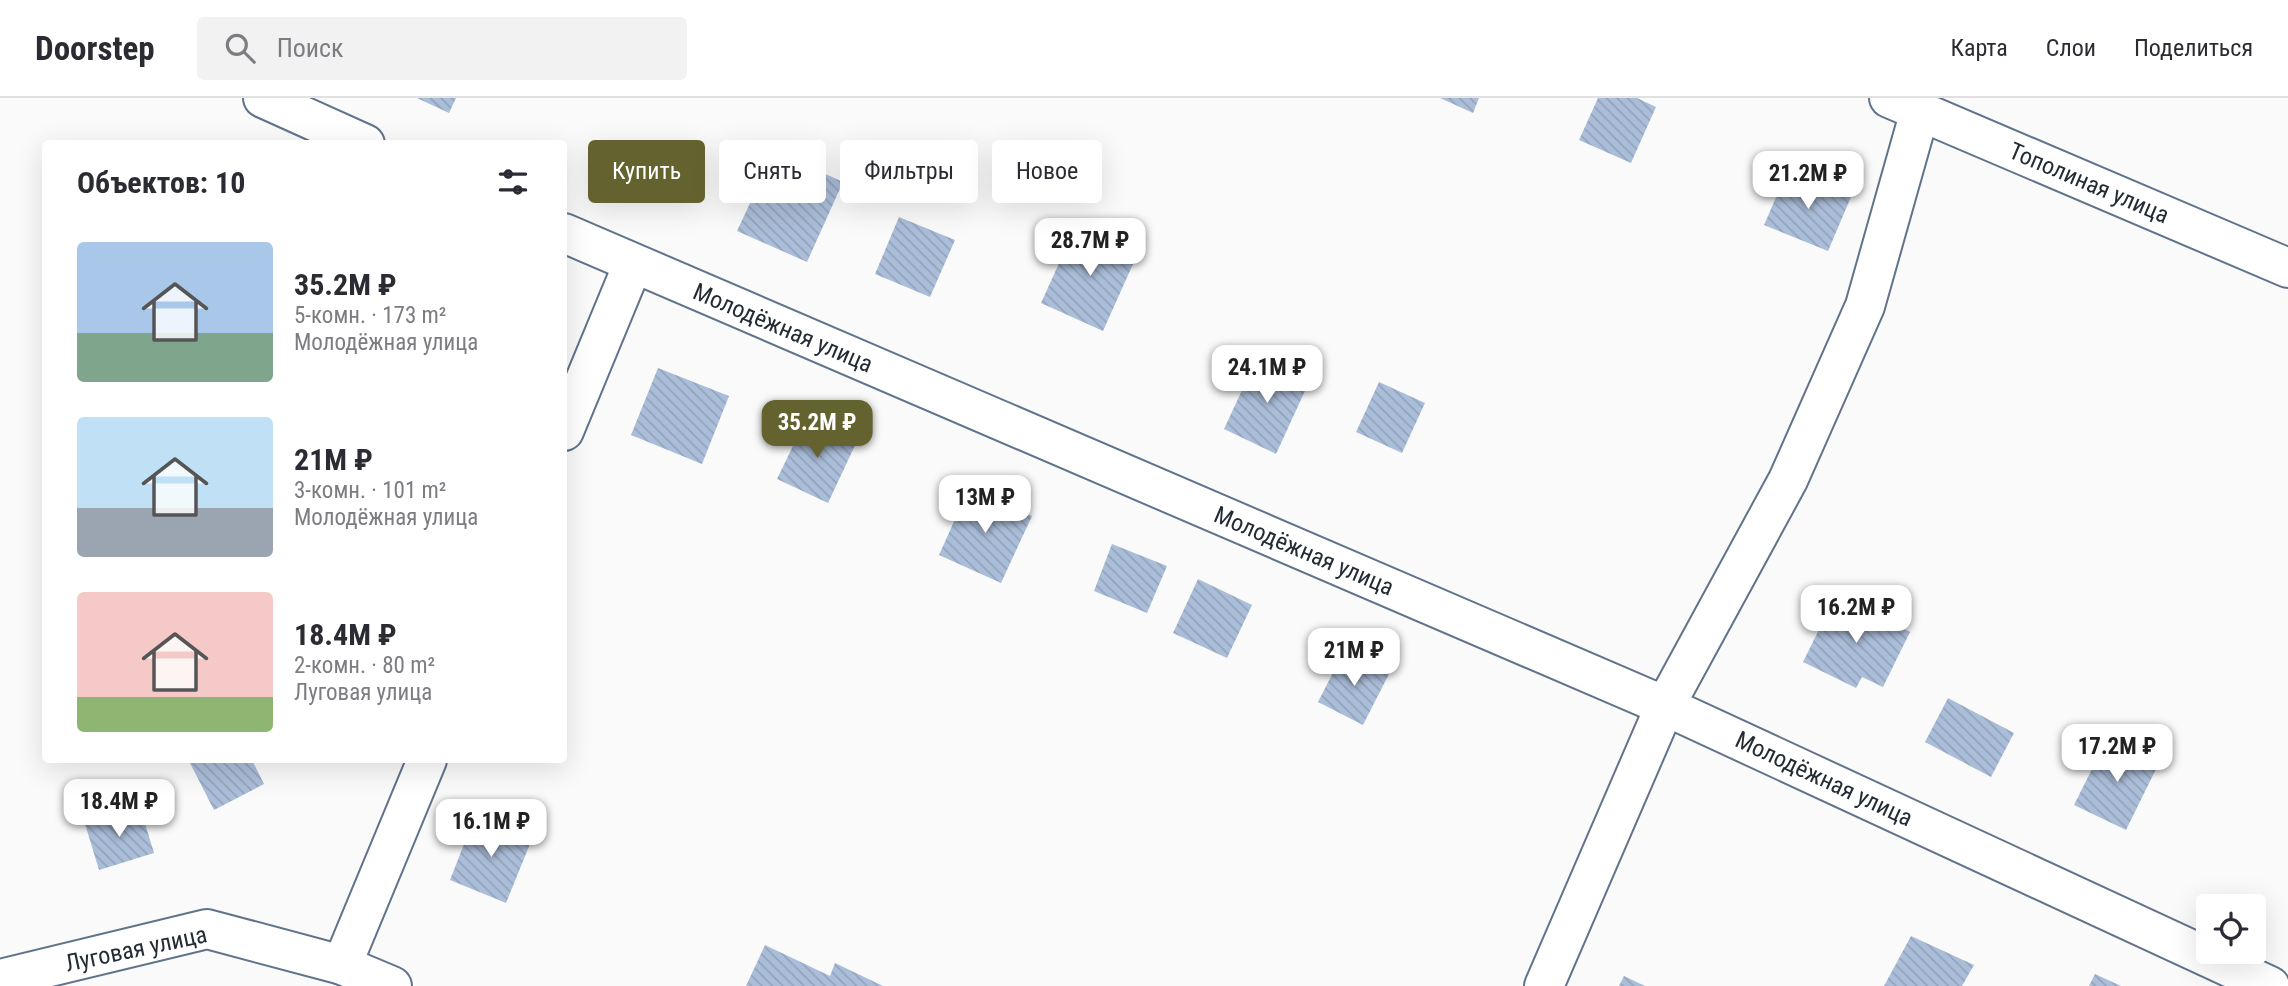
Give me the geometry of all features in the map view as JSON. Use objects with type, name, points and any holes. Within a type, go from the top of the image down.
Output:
[{"type":"street","points":[[264,98],[356,140]]},
{"type":"street","points":[[1544,986],[1665,706],[1788,480],[1865,306],[1905,104]]},
{"type":"street","name":"Тополиная улица","points":[[1905,104],[2288,268]]},
{"type":"street","name":"Молодёжная улица","points":[[567,234],[1665,706],[2270,986]]},
{"type":"street","points":[[567,424],[633,264]]},
{"type":"street","points":[[342,965],[426,763]]},
{"type":"street","name":"Луговая улица","points":[[0,979],[207,929],[342,965],[392,986]]},
{"type":"building","points":[[417,98],[456,98],[449,113]]},
{"type":"building","points":[[1440,98],[1479,98],[1473,113]]},
{"type":"building","points":[[1598,98],[1637,98],[1656,107],[1631,163],[1579,140]]},
{"type":"building","points":[[1788,170],[1851,197],[1828,251],[1764,225]]},
{"type":"building","points":[[826,174],[840,181],[840,189],[807,262],[737,231],[750,203],[826,203]]},
{"type":"building","points":[[899,217],[955,240],[930,297],[875,274]]},
{"type":"building","points":[[1076,226],[1138,253],[1103,331],[1041,303]]},
{"type":"building","points":[[1258,356],[1310,380],[1276,454],[1224,429]]},
{"type":"building","points":[[658,368],[729,396],[702,464],[631,435]]},
{"type":"building","points":[[1379,382],[1425,403],[1402,453],[1356,432]]},
{"type":"building","points":[[807,417],[857,441],[828,503],[777,479]]},
{"type":"building","points":[[969,488],[1032,516],[1001,583],[939,555]]},
{"type":"building","points":[[1112,544],[1167,566],[1147,613],[1094,591]]},
{"type":"building","points":[[1198,579],[1252,605],[1227,658],[1173,633]]},
{"type":"building","points":[[1836,595],[1910,632],[1883,687],[1862,677],[1856,688],[1803,662]]},
{"type":"building","points":[[1344,651],[1389,674],[1363,725],[1318,702]]},
{"type":"building","points":[[1948,698],[2014,733],[1991,777],[1925,742]]},
{"type":"building","points":[[2108,737],[2159,763],[2126,830],[2074,805]]},
{"type":"building","points":[[190,763],[254,763],[264,784],[214,810]]},
{"type":"building","points":[[140,807],[154,853],[99,870],[85,824]]},
{"type":"building","points":[[475,816],[532,839],[506,903],[450,880]]},
{"type":"building","points":[[1911,936],[1974,965],[1962,986],[1884,986]]},
{"type":"building","points":[[765,945],[830,976],[835,963],[883,986],[746,986]]},
{"type":"building","points":[[2095,974],[2121,986],[2089,986]]},
{"type":"building","points":[[1624,976],[1645,986],[1619,986]]}]
